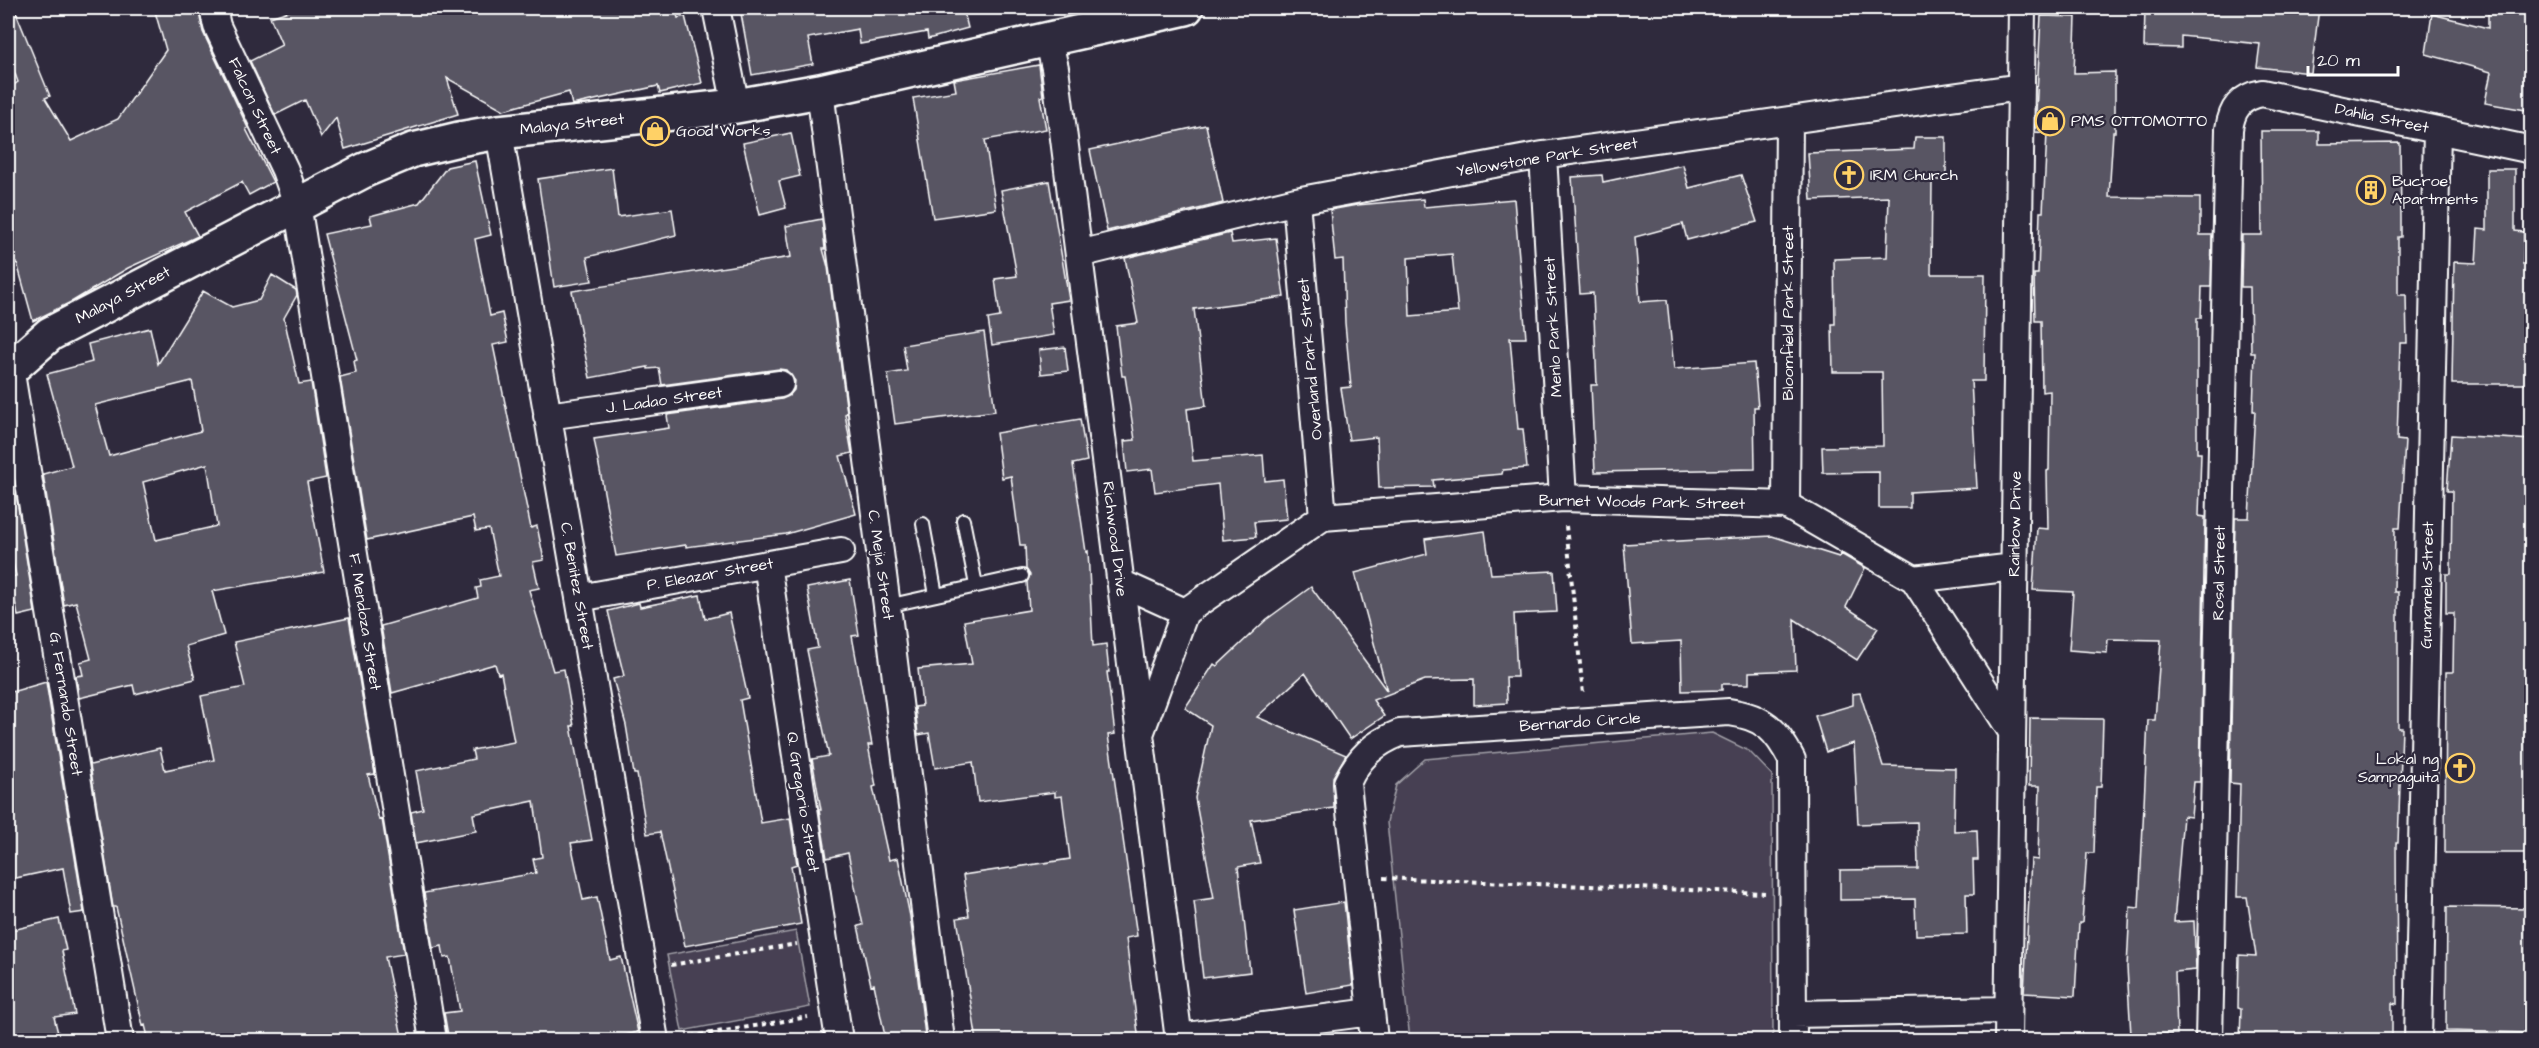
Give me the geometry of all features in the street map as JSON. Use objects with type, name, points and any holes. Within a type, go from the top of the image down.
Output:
[{"type":"street","name":"Falcon Street","points":[[213,8],[217,26],[285,170],[297,204]]},
{"type":"street","points":[[716,8],[736,106]]},
{"type":"street","name":"Malaya Street","points":[[9,369],[50,334],[297,204],[365,170],[413,150],[499,132],[736,106],[820,91],[1186,8]]},
{"type":"street","name":"Rainbow Drive","points":[[2008,1041],[2022,8]]},
{"type":"street","name":"Richwood Drive","points":[[1048,38],[1055,68],[1179,1039]]},
{"type":"street","name":"Yellowstone Park Street","points":[[1079,254],[1296,201],[1544,155],[2021,87]]},
{"type":"street","name":"C. Mejia Street","points":[[820,91],[887,606],[940,1041]]},
{"type":"street","name":"Dahlia Street","points":[[2235,106],[2248,97],[2268,94],[2532,150]]},
{"type":"street","name":"Rosal Street","points":[[2208,1041],[2229,129],[2235,106]]},
{"type":"street","name":"Bloomfield Park Street","points":[[1786,505],[1789,120]]},
{"type":"street","name":"Gumamela Street","points":[[2418,1041],[2437,130]]},
{"type":"street","name":"C. Benitez Street","points":[[499,132],[643,970],[666,1040]]},
{"type":"street","name":"Menlo Park Street","points":[[1544,155],[1563,498]]},
{"type":"street","name":"Overland Park Street","points":[[1296,201],[1323,517]]},
{"type":"street","name":"F. Mendoza Street","points":[[297,204],[433,1041]]},
{"type":"street","name":"G. Fernando Street","points":[[9,369],[120,1041]]},
{"type":"street","name":"J. Ladao Street","points":[[547,416],[780,384]]},
{"type":"street","name":"Burnet Woods Park Street","points":[[1323,517],[1563,498],[1786,505],[1914,579],[2012,732]]},
{"type":"street","points":[[1140,734],[1185,612],[1323,517]]},
{"type":"street","name":"P. Eleazar Street","points":[[579,598],[842,551]]},
{"type":"street","name":"Q. Gregorio Street","points":[[767,564],[839,1041]]},
{"type":"street","points":[[1914,579],[2014,567]]},
{"type":"street","points":[[1120,583],[1185,612]]},
{"type":"street","name":"Bernardo Circle","points":[[1374,1041],[1347,783],[1354,766],[1382,740],[1400,733],[1729,712],[1750,715],[1768,726],[1782,740],[1792,760],[1793,1041]]},
{"type":"street","points":[[1793,1014],[2008,1010]]},
{"type":"street","points":[[1179,1039],[1371,1012]]},
{"type":"lane","points":[[963,520],[976,585]]},
{"type":"lane","points":[[924,524],[936,595]]},
{"type":"lane","points":[[887,606],[1022,576]]},
{"type":"path","points":[[1563,498],[1586,722]]},
{"type":"path","points":[[1357,876],[1793,894]]},
{"type":"path","points":[[643,970],[824,939]]},
{"type":"path","points":[[666,1040],[835,1012]]},
{"type":"shaded area","points":[[1712,733],[1749,751],[1772,775],[1773,1040],[1410,1040],[1387,822],[1396,785],[1425,759]]},
{"type":"shaded area","points":[[796,931],[810,1007],[682,1031],[667,955]]},
{"type":"building","points":[[8,8],[14,8],[50,96],[45,98],[71,141],[118,119],[166,50],[154,8],[198,8],[203,32],[248,128],[246,129],[273,182],[249,195],[242,182],[185,212],[198,236],[128,268],[73,301],[33,321],[17,263],[8,265],[8,89],[18,82],[8,55]]},
{"type":"building","points":[[298,8],[675,8],[678,18],[685,16],[702,83],[660,93],[658,86],[572,105],[569,92],[504,110],[447,78],[458,114],[345,149],[336,118],[321,137],[305,100],[275,115],[250,61],[282,45],[270,17]]},
{"type":"building","points":[[740,8],[963,8],[968,28],[928,39],[927,32],[860,44],[858,29],[808,38],[813,64],[752,75]]},
{"type":"building","points":[[2145,8],[2319,8],[2311,73],[2257,67],[2260,44],[2181,36],[2181,48],[2144,47]]},
{"type":"building","points":[[2488,8],[2532,8],[2532,111],[2485,103],[2491,72],[2426,54],[2432,14],[2488,28]]},
{"type":"building","points":[[2041,16],[2076,17],[2074,73],[2115,72],[2115,132],[2113,132],[2109,197],[2200,198],[2200,235],[2212,235],[2211,287],[2202,287],[2201,318],[2197,318],[2197,453],[2201,453],[2199,516],[2205,517],[2200,782],[2194,782],[2191,817],[2183,816],[2174,922],[2194,921],[2196,970],[2175,972],[2177,1034],[2131,1035],[2127,967],[2130,907],[2139,908],[2148,720],[2155,720],[2161,640],[2108,639],[2107,653],[2069,650],[2073,592],[2033,590],[2037,528],[2048,529],[2047,471],[2049,470],[2050,391],[2042,392],[2041,321],[2035,321],[2034,274],[2038,274],[2040,212],[2043,212],[2047,133],[2035,132]]},
{"type":"building","points":[[1039,65],[1043,96],[1040,97],[1046,129],[985,140],[996,209],[933,218],[913,98],[956,91],[954,80]]},
{"type":"building","points":[[1206,125],[1223,203],[1107,231],[1090,150]]},
{"type":"building","points":[[2261,131],[2319,131],[2319,144],[2400,143],[2401,237],[2398,237],[2398,295],[2406,295],[2407,343],[2400,343],[2397,440],[2405,441],[2400,528],[2395,528],[2394,592],[2398,592],[2398,728],[2402,728],[2398,843],[2396,843],[2397,1004],[2392,1003],[2392,1041],[2240,1041],[2239,955],[2256,956],[2247,897],[2237,897],[2240,784],[2230,783],[2235,518],[2249,518],[2255,411],[2253,411],[2255,353],[2251,353],[2250,287],[2241,287],[2242,235],[2262,235]]},
{"type":"building","points":[[791,133],[800,176],[779,181],[786,208],[760,215],[743,143]]},
{"type":"building","points":[[1915,137],[1946,137],[1946,180],[1932,180],[1931,274],[1985,274],[1984,381],[1971,381],[1977,488],[1910,492],[1910,508],[1879,508],[1879,472],[1823,473],[1822,447],[1883,446],[1882,372],[1833,372],[1832,324],[1835,324],[1834,259],[1887,257],[1889,197],[1811,200],[1808,153],[1914,149]]},
{"type":"building","points":[[475,161],[491,235],[475,239],[490,316],[502,313],[508,342],[493,345],[531,528],[537,526],[544,560],[533,562],[539,588],[529,590],[553,671],[564,669],[574,726],[571,726],[592,840],[571,843],[583,900],[597,897],[610,960],[621,957],[638,1032],[601,1041],[449,1041],[444,1013],[460,1011],[450,957],[444,958],[442,946],[433,948],[424,893],[536,873],[533,859],[542,857],[534,801],[473,814],[476,831],[416,843],[411,812],[423,809],[416,771],[474,759],[472,750],[514,742],[501,673],[498,674],[495,664],[392,693],[381,626],[478,598],[476,588],[481,587],[480,580],[499,576],[489,529],[476,531],[473,517],[367,540],[340,377],[356,373],[354,361],[357,360],[324,234],[372,224],[370,216],[419,203],[447,167]]},
{"type":"building","points":[[1683,165],[1689,188],[1741,175],[1757,222],[1687,240],[1683,224],[1635,237],[1640,302],[1667,300],[1674,369],[1754,363],[1758,407],[1754,407],[1755,469],[1595,472],[1591,385],[1597,385],[1593,293],[1580,294],[1572,177],[1602,175],[1603,182]]},
{"type":"building","points":[[612,168],[618,217],[672,209],[676,235],[587,257],[592,281],[554,287],[538,179]]},
{"type":"building","points":[[2487,169],[2515,169],[2515,231],[2524,232],[2523,264],[2532,265],[2532,384],[2452,384],[2454,262],[2476,263],[2478,229],[2487,230]]},
{"type":"building","points":[[1049,181],[1069,300],[1049,303],[1054,335],[992,345],[988,319],[1000,317],[995,279],[1017,276],[1001,190]]},
{"type":"building","points":[[1423,199],[1424,207],[1514,199],[1526,338],[1510,338],[1518,429],[1523,429],[1527,468],[1503,470],[1502,474],[1433,480],[1434,487],[1379,488],[1377,437],[1349,440],[1341,388],[1351,387],[1345,323],[1343,259],[1335,260],[1330,210]],"holes":[[[1452,254],[1458,312],[1410,316],[1408,258]]]},
{"type":"building","points":[[822,219],[825,249],[823,249],[828,267],[847,413],[845,414],[852,453],[840,456],[856,514],[786,534],[686,547],[686,545],[616,556],[594,439],[669,428],[667,415],[782,399],[794,390],[795,381],[786,370],[779,369],[662,385],[659,368],[648,369],[648,367],[590,378],[572,291],[791,257],[786,226]]},
{"type":"building","points":[[1230,233],[1232,243],[1276,238],[1284,297],[1194,309],[1206,406],[1187,409],[1193,461],[1263,455],[1265,481],[1283,479],[1287,519],[1254,522],[1256,537],[1223,540],[1218,484],[1155,492],[1152,469],[1127,472],[1124,441],[1135,440],[1125,376],[1122,376],[1116,326],[1138,323],[1125,258]]},
{"type":"building","points":[[272,275],[296,290],[297,295],[284,318],[299,384],[311,382],[326,478],[307,482],[324,572],[212,591],[224,635],[186,646],[195,679],[135,694],[133,685],[79,698],[76,676],[83,675],[80,662],[91,659],[76,602],[64,605],[43,474],[72,466],[47,374],[92,362],[88,344],[150,328],[158,364],[203,291],[232,307],[259,300]],"holes":[[[192,381],[201,431],[109,456],[95,405]],[[207,464],[217,526],[156,540],[143,482]]]},
{"type":"building","points":[[984,332],[995,411],[895,424],[888,374],[907,371],[903,345]]},
{"type":"building","points":[[1065,347],[1068,371],[1041,374],[1039,350]]},
{"type":"building","points":[[1080,419],[1087,461],[1073,464],[1086,552],[1088,551],[1093,646],[1106,644],[1115,734],[1108,735],[1137,936],[1126,938],[1139,1041],[977,1041],[957,918],[969,916],[963,875],[1070,859],[1062,796],[1055,797],[1055,792],[978,802],[973,762],[935,768],[929,733],[918,735],[915,707],[922,706],[918,669],[972,664],[964,621],[1029,610],[1027,582],[1030,575],[1026,569],[1025,545],[1020,545],[1011,476],[1002,478],[996,433]]},
{"type":"building","points":[[2451,435],[2532,440],[2532,849],[2526,849],[2526,853],[2445,853],[2446,672],[2453,672],[2454,613],[2446,613],[2446,574],[2451,574],[2452,491],[2447,491]]},
{"type":"building","points":[[14,482],[35,612],[18,616],[10,577],[16,576],[8,540],[8,483]]},
{"type":"building","points":[[1485,531],[1491,574],[1554,571],[1557,612],[1514,614],[1517,677],[1506,677],[1507,703],[1474,705],[1474,679],[1425,680],[1373,700],[1384,716],[1350,739],[1305,673],[1257,717],[1346,755],[1333,777],[1334,808],[1251,820],[1260,863],[1238,867],[1250,972],[1203,978],[1194,901],[1214,898],[1195,798],[1211,725],[1185,708],[1214,664],[1217,666],[1267,619],[1311,587],[1387,691],[1355,573],[1427,554],[1425,539]]},
{"type":"building","points":[[1772,536],[1839,557],[1841,554],[1865,568],[1846,607],[1878,628],[1857,660],[1794,619],[1796,670],[1749,672],[1749,684],[1722,684],[1722,690],[1682,691],[1681,641],[1632,644],[1624,544]]},
{"type":"building","points":[[850,580],[859,635],[852,636],[872,745],[868,745],[876,786],[873,787],[889,860],[898,858],[910,916],[925,1035],[897,1041],[886,1041],[874,984],[871,985],[858,926],[863,925],[848,853],[827,858],[812,759],[829,756],[807,650],[818,648],[807,588]]},
{"type":"building","points":[[700,595],[705,619],[729,613],[748,698],[740,700],[761,823],[790,818],[797,864],[791,866],[801,924],[685,946],[660,832],[647,834],[637,774],[634,774],[626,725],[613,679],[624,676],[608,611],[639,603],[640,607]]},
{"type":"building","points":[[349,618],[375,774],[368,775],[379,820],[382,819],[404,954],[385,957],[403,1041],[149,1041],[145,1025],[143,1026],[116,907],[113,907],[90,765],[160,748],[165,770],[214,760],[201,696],[245,687],[234,642]]},
{"type":"building","points":[[46,682],[84,912],[71,914],[63,868],[11,879],[8,864],[8,693]]},
{"type":"building","points":[[1860,693],[1883,766],[1955,768],[1954,831],[1977,830],[1978,860],[1973,860],[1974,894],[1966,894],[1967,934],[1916,935],[1915,899],[1840,900],[1840,870],[1918,869],[1917,822],[1858,824],[1854,743],[1826,752],[1815,716],[1853,705],[1853,694]]},
{"type":"building","points":[[2030,718],[2103,719],[2101,787],[2096,787],[2094,853],[2087,853],[2082,923],[2079,923],[2075,996],[2024,993],[2031,859],[2038,860],[2040,786],[2029,786]]},
{"type":"building","points":[[1344,902],[1353,985],[1306,993],[1294,910]]},
{"type":"building","points":[[2447,907],[2532,908],[2532,1033],[2446,1031]]},
{"type":"building","points":[[59,919],[66,950],[62,951],[75,1014],[54,1017],[60,1041],[8,1041],[8,931]]},
{"type":"place","name":"PMS OTTOMOTTO","points":[[2050,121]]},
{"type":"place","name":"Good Works","points":[[655,131]]},
{"type":"place","name":"IRM Church","points":[[1849,175]]},
{"type":"place","name":"Bucroe Apartments","points":[[2371,190]]},
{"type":"place","name":"Lokal ng Sampaguita","points":[[2460,768]]}]
